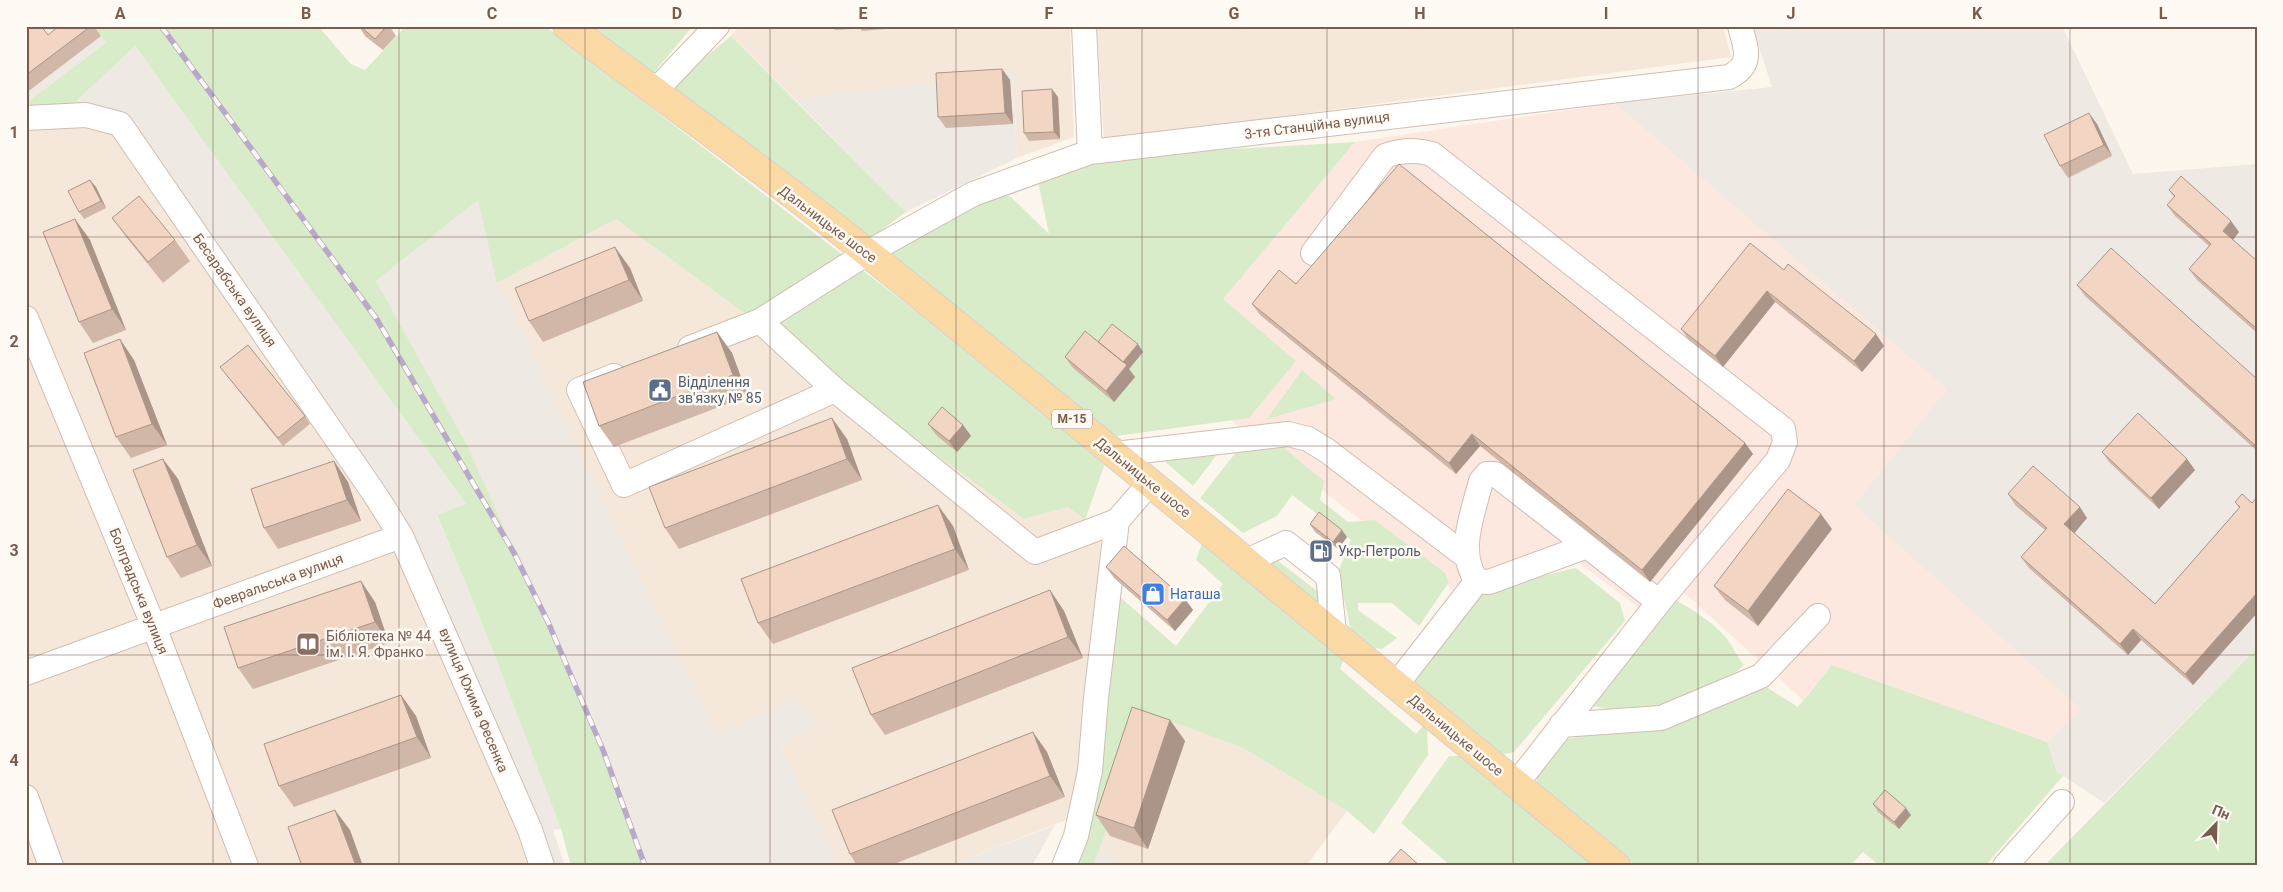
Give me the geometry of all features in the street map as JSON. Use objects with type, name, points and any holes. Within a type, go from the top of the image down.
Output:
[{"type":"main road","name":"Дальницьке шосе","points":[[567,26],[867,253],[1334,632],[1616,866]]},
{"type":"street","points":[[654,92],[717,26]]},
{"type":"street","points":[[1084,26],[1090,152]]},
{"type":"street","name":"3-тя Станційна вулиця","points":[[670,355],[760,321],[867,253],[973,194],[1090,152],[1729,77],[1744,66],[1747,57],[1740,26]]},
{"type":"street","name":"Бесарабська вулиця","points":[[26,118],[86,115],[120,124],[401,536]]},
{"type":"street","points":[[1313,253],[1385,156],[1400,150],[1432,154],[1783,430],[1785,442],[1778,460],[1659,602],[1516,784]]},
{"type":"street","name":"Болградська вулиця","points":[[26,318],[154,626],[246,866]]},
{"type":"street","points":[[760,321],[835,390],[1036,552],[1117,521],[1150,483]]},
{"type":"street","points":[[633,369],[579,390],[624,485],[835,390]]},
{"type":"street","points":[[1115,454],[1288,434],[1308,439],[1326,450],[1467,557]]},
{"type":"street","points":[[1477,582],[1469,570],[1466,544],[1481,481],[1487,474],[1495,474],[1659,602]]},
{"type":"street","points":[[1064,866],[1076,836],[1090,771],[1096,698],[1117,521]]},
{"type":"street","name":"Февральська вулиця","points":[[26,673],[401,536]]},
{"type":"street","name":"вулиця Юхима Фесенка","points":[[401,536],[450,642],[530,830],[542,866]]},
{"type":"street","points":[[1247,561],[1286,543],[1328,576],[1334,632]]},
{"type":"street","points":[[1477,582],[1489,582],[1587,546]]},
{"type":"street","points":[[1396,685],[1477,582]]},
{"type":"street","points":[[1562,725],[1661,718],[1761,676],[1818,616]]},
{"type":"street","points":[[26,797],[52,866]]},
{"type":"street","points":[[2005,866],[2062,802]]},
{"type":"shaded area","points":[[26,26],[99,26],[96,29],[107,43],[26,103]]},
{"type":"shaded area","points":[[740,26],[1070,26],[1074,137],[1017,158],[1013,74],[795,99],[731,36]]},
{"type":"shaded area","points":[[1097,26],[1723,26],[1731,57],[1104,140]]},
{"type":"shaded area","points":[[1752,26],[2062,26],[2133,174],[2257,164],[2257,648],[2104,803],[2057,772],[2047,742],[2081,709],[1854,505],[1947,389],[1614,103],[1772,87]]},
{"type":"shaded area","points":[[135,46],[466,504],[437,516],[482,623],[561,829],[553,830],[565,866],[549,866],[403,522],[122,121],[70,107]]},
{"type":"shaded area","points":[[1013,73],[1017,158],[906,212],[795,99]]},
{"type":"shaded area","points":[[1614,103],[1948,389],[1855,505],[2082,709],[2047,742],[1832,665],[1803,700],[1679,588],[1651,617],[1578,562],[1456,593],[1164,369],[1355,142]]},
{"type":"shaded area","points":[[26,118],[120,124],[376,496],[542,866],[26,866]]},
{"type":"shaded area","points":[[479,199],[498,283],[716,735],[794,699],[818,725],[781,746],[837,866],[644,866],[376,281]]},
{"type":"shaded area","points":[[616,219],[1024,519],[1068,507],[1100,531],[1102,630],[1074,817],[948,866],[837,866],[781,746],[818,725],[794,699],[716,735],[497,283]]},
{"type":"shaded area","points":[[1149,712],[1243,748],[1347,811],[1306,866],[1134,866],[1097,850]]},
{"type":"shaded area","points":[[1055,825],[1032,866],[948,866]]},
{"type":"shaded area","points":[[1097,850],[1134,866],[1093,866]]},
{"type":"green space","points":[[99,26],[318,26],[351,64],[365,70],[406,26],[545,26],[1107,458],[1085,520],[1068,507],[1024,519],[616,219],[497,283],[478,200],[376,281],[468,447],[603,750],[645,866],[571,866],[561,829],[482,623],[437,515],[466,504],[135,46],[70,107],[26,111],[26,103],[106,43],[96,29]]},
{"type":"green space","points":[[584,26],[693,26],[651,76]]},
{"type":"green space","points":[[731,36],[906,212],[868,240],[665,90]]},
{"type":"green space","points":[[1355,142],[1223,299],[1296,361],[1249,418],[1116,436],[884,254],[996,195],[1010,196],[1049,234],[1039,186],[1044,160]]},
{"type":"green space","points":[[1302,370],[1336,399],[1267,419]]},
{"type":"green space","points":[[1244,442],[1277,442],[1324,481],[1320,500],[1348,522],[1375,520],[1445,573],[1449,582],[1419,626],[1392,603],[1358,603],[1358,610],[1397,638],[1382,649],[1369,647],[1351,630],[1338,572],[1351,540],[1292,495],[1277,516],[1243,533],[1200,498]]},
{"type":"green space","points":[[1226,443],[1193,486],[1154,452]]},
{"type":"green space","points":[[1206,533],[1347,650],[1340,669],[1416,734],[1427,721],[1428,755],[1374,834],[1347,811],[1243,748],[1149,713],[1093,866],[1070,866],[1113,591],[1176,646],[1223,584],[1196,560]]},
{"type":"green space","points":[[1269,554],[1317,591],[1324,605],[1319,612],[1267,569]]},
{"type":"green space","points":[[1576,568],[1620,603],[1625,621],[1514,752],[1499,755],[1414,687],[1415,669],[1478,591]]},
{"type":"green space","points":[[1674,599],[1709,621],[1727,639],[1744,665],[1725,682],[1644,715],[1585,705]]},
{"type":"green space","points":[[2257,648],[2257,866],[2044,866]]},
{"type":"green space","points":[[1832,665],[2047,742],[2057,772],[2063,776],[1985,866],[1880,866],[1863,852],[1850,866],[1636,866],[1538,789],[1536,773],[1548,742],[1584,736],[1618,724],[1763,685],[1798,707]]},
{"type":"green space","points":[[1449,756],[1466,756],[1596,866],[1451,866],[1401,823]]},
{"type":"building","points":[[26,26],[41,26],[48,35],[59,26],[91,26],[26,75]]},
{"type":"building","points":[[360,26],[387,26],[375,39]]},
{"type":"building","points":[[1002,69],[1005,113],[938,117],[936,73]]},
{"type":"building","points":[[1052,89],[1054,132],[1024,133],[1022,91]]},
{"type":"building","points":[[2089,113],[2104,145],[2060,166],[2044,135]]},
{"type":"building","points":[[1399,164],[1745,443],[1642,570],[1472,434],[1449,463],[1252,304],[1279,270],[1296,284]]},
{"type":"building","points":[[2181,176],[2231,221],[2223,231],[2257,261],[2257,329],[2189,269],[2211,244],[2167,205],[2175,196],[2169,190]]},
{"type":"building","points":[[90,180],[101,201],[79,212],[68,191]]},
{"type":"building","points":[[139,196],[175,240],[148,262],[112,218]]},
{"type":"building","points":[[75,219],[112,309],[79,322],[43,232]]},
{"type":"building","points":[[1750,243],[1784,270],[1788,264],[1876,334],[1854,361],[1767,291],[1715,356],[1681,329]]},
{"type":"building","points":[[615,247],[629,280],[529,321],[515,288]]},
{"type":"building","points":[[2111,248],[2257,379],[2257,447],[2077,285]]},
{"type":"building","points":[[1112,324],[1138,344],[1123,362],[1098,342]]},
{"type":"building","points":[[1085,331],[1127,365],[1106,391],[1065,357]]},
{"type":"building","points":[[717,332],[733,375],[599,426],[583,382]]},
{"type":"building","points":[[120,339],[152,424],[116,437],[84,353]]},
{"type":"building","points":[[248,345],[305,416],[278,438],[220,367]]},
{"type":"building","points":[[942,407],[963,425],[949,441],[928,424]]},
{"type":"building","points":[[2138,413],[2187,459],[2151,498],[2102,452]]},
{"type":"building","points":[[832,418],[847,459],[665,528],[649,487]]},
{"type":"building","points":[[163,459],[197,545],[167,557],[133,470]]},
{"type":"building","points":[[334,461],[347,500],[264,528],[251,489]]},
{"type":"building","points":[[2033,466],[2080,507],[2064,524],[2155,604],[2240,507],[2235,502],[2242,494],[2252,503],[2257,498],[2257,593],[2185,674],[2133,629],[2120,644],[2021,557],[2047,528],[2008,494]]},
{"type":"building","points":[[1788,489],[1821,514],[1748,611],[1714,586]]},
{"type":"building","points":[[938,505],[955,549],[758,623],[741,579]]},
{"type":"building","points":[[1319,512],[1342,530],[1333,542],[1310,524]]},
{"type":"building","name":"Наташа","points":[[1124,546],[1185,599],[1167,620],[1106,567]]},
{"type":"building","points":[[361,581],[375,622],[238,668],[224,627]]},
{"type":"building","points":[[1050,590],[1068,637],[871,715],[852,668]]},
{"type":"building","points":[[401,695],[417,737],[279,786],[264,744]]},
{"type":"building","points":[[1132,707],[1170,720],[1134,828],[1096,815]]},
{"type":"building","points":[[1033,732],[1050,776],[850,854],[832,810]]},
{"type":"building","points":[[1885,790],[1906,808],[1894,822],[1873,804]]},
{"type":"building","points":[[335,810],[356,866],[302,866],[288,827]]},
{"type":"building","points":[[1401,849],[1420,866],[1386,866]]},
{"type":"railway","points":[[161,26],[376,318],[514,553],[548,622],[603,750],[645,866]]},
{"type":"place","name":"Відділення зв'язку № 85","points":[[660,390]]},
{"type":"place","name":"Укр-Петроль","points":[[1321,551]]},
{"type":"place","name":"Наташа","points":[[1153,594]]},
{"type":"place","name":"Бібліотека № 44 ім. І. Я. Франко","points":[[308,644]]}]
